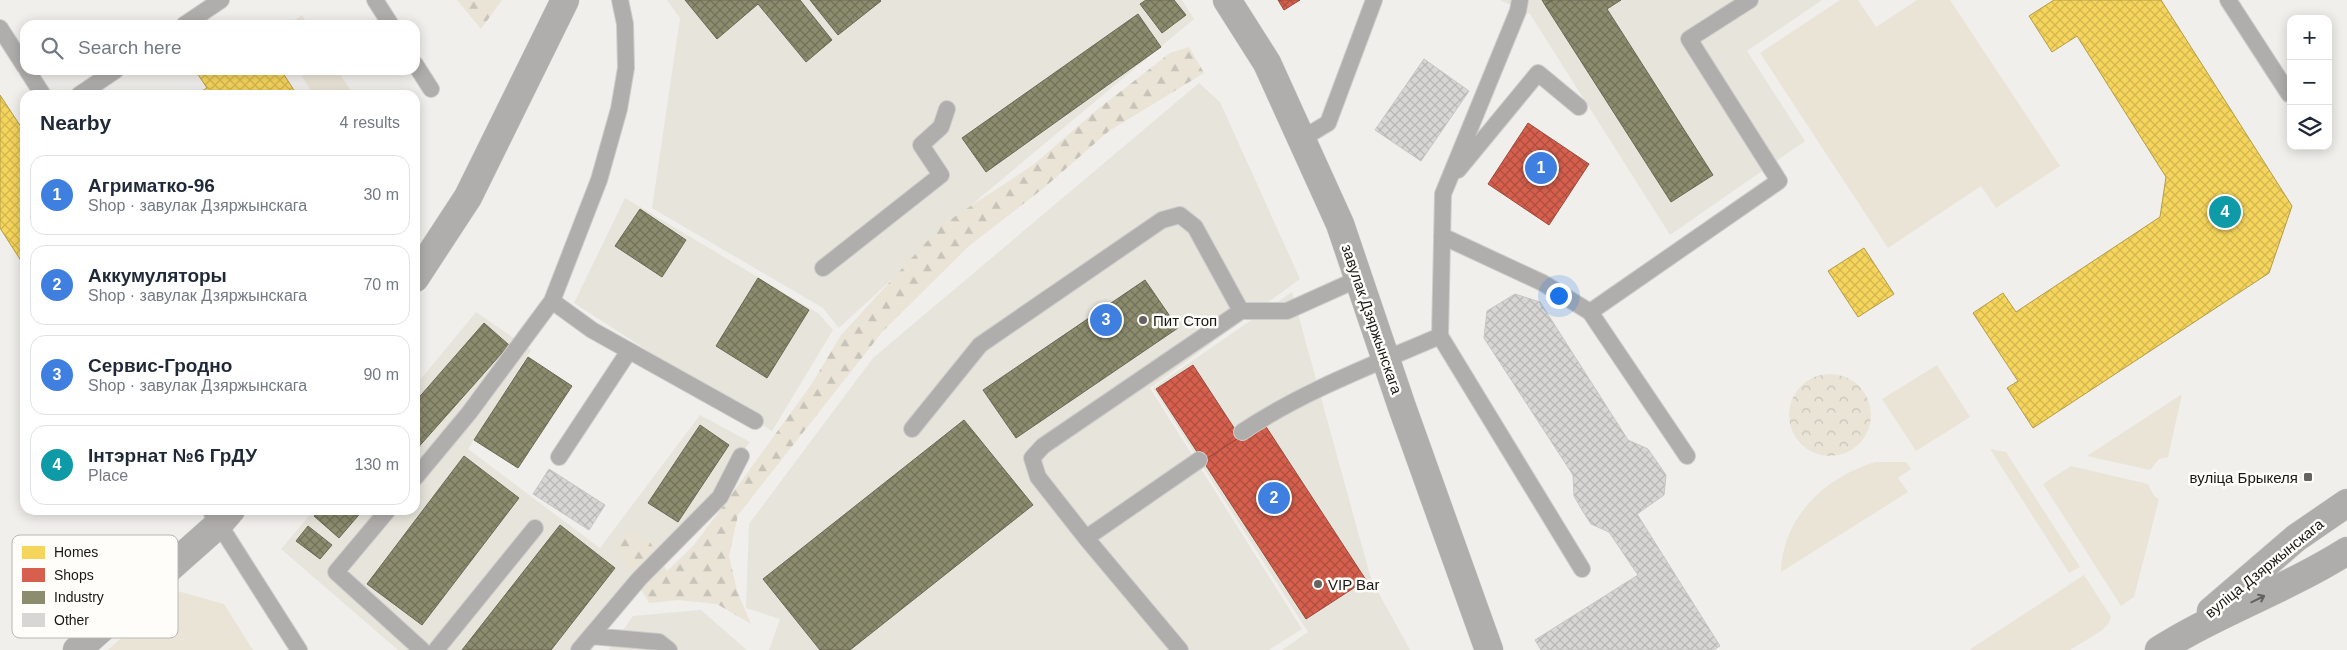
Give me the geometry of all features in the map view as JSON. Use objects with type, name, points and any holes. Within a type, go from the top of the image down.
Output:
[{"type":"main road","name":"вуліца Дзяржынскага","points":[[2183,635],[2296,538],[2347,503]]},
{"type":"main road","name":"вуліца Дзяржынскага","points":[[2159,650],[2183,635],[2314,572],[2347,552]]},
{"type":"street","points":[[420,270],[468,197],[565,0]]},
{"type":"street","name":"завулак Дзяржынскага","points":[[1228,0],[1267,63],[1300,140],[1340,224],[1385,360],[1489,650]]},
{"type":"street","points":[[178,555],[220,515]]},
{"type":"street","points":[[77,650],[90,638]]},
{"type":"lane","points":[[191,20],[221,0]]},
{"type":"lane","points":[[375,0],[388,20]]},
{"type":"lane","points":[[420,472],[468,413],[552,301],[599,180],[619,109],[626,68],[625,24],[620,0]]},
{"type":"lane","points":[[1300,140],[1328,123],[1374,0]]},
{"type":"lane","points":[[1520,0],[1518,11],[1443,194],[1440,336],[1582,569]]},
{"type":"lane","points":[[1590,312],[1779,181],[1690,40],[1750,0]]},
{"type":"lane","points":[[2228,0],[2287,91]]},
{"type":"lane","points":[[0,28],[20,60]]},
{"type":"lane","points":[[420,72],[430,89]]},
{"type":"lane","points":[[1447,183],[1538,73],[1580,107]]},
{"type":"lane","points":[[30,75],[40,90]]},
{"type":"lane","points":[[86,90],[109,75]]},
{"type":"lane","points":[[823,268],[941,175],[921,145],[941,127],[947,109]]},
{"type":"lane","points":[[912,429],[980,345],[1162,220],[1180,215],[1195,226],[1241,311]]},
{"type":"lane","points":[[1442,236],[1543,282],[1590,312],[1687,456]]},
{"type":"lane","points":[[1180,650],[1086,538],[1038,477],[1032,458],[1043,446],[1241,311],[1287,312],[1358,279]]},
{"type":"lane","points":[[552,301],[592,330],[755,421]]},
{"type":"lane","points":[[1242,432],[1269,414],[1344,376],[1440,336]]},
{"type":"lane","points":[[558,457],[629,350]]},
{"type":"lane","points":[[579,650],[639,579],[720,497],[741,456]]},
{"type":"lane","points":[[1086,538],[1199,460]]},
{"type":"lane","points":[[220,515],[299,650]]},
{"type":"lane","points":[[384,515],[336,572],[422,650]]},
{"type":"lane","points":[[436,650],[535,528]]},
{"type":"lane","points":[[591,636],[659,642],[669,650]]},
{"type":"shaded area","points":[[667,0],[1182,0],[1194,19],[982,196],[839,328],[823,308],[652,208],[680,18]]},
{"type":"shaded area","points":[[1500,0],[1822,0],[1747,51],[1805,141],[1670,235],[1530,14]]},
{"type":"shaded area","points":[[1199,83],[1220,102],[1300,279],[1150,388],[1302,629],[1269,650],[769,650],[780,619],[746,608],[749,524],[873,358]]},
{"type":"shaded area","points":[[625,198],[818,313],[833,330],[772,431],[574,303]]},
{"type":"shaded area","points":[[1292,292],[1371,579],[1410,650],[1282,650],[1308,632],[1153,388]]},
{"type":"shaded area","points":[[476,312],[531,350],[468,449],[600,548],[700,415],[750,442],[592,650],[398,650],[281,549],[310,515],[420,515],[420,380]]},
{"type":"shaded area","points":[[701,610],[747,650],[609,650],[633,616]]},
{"type":"green space","points":[[457,0],[502,0],[481,29]]},
{"type":"green space","points":[[1840,0],[1858,0],[1876,27],[1917,0],[1950,0],[2060,166],[1996,208],[1981,186],[1888,248],[1760,53]]},
{"type":"green space","points":[[302,15],[305,20],[294,20]]},
{"type":"green space","points":[[1189,47],[1204,73],[1109,131],[1045,187],[969,246],[883,331],[738,515],[729,556],[737,591],[751,624],[717,604],[678,600],[649,603],[615,545],[628,532],[650,542],[667,571],[693,546],[724,505],[811,385],[841,335],[942,225],[1033,165],[1098,109],[1170,53]]},
{"type":"green space","points":[[301,75],[340,75],[351,90],[311,90]]},
{"type":"green space","points":[[1937,365],[1970,417],[1916,451],[1882,399]]},
{"type":"green space","points":[[1830,374],[1846,378],[1859,386],[1867,399],[1871,415],[1867,431],[1859,444],[1846,452],[1830,456],[1814,452],[1801,444],[1793,431],[1789,415],[1793,399],[1801,386],[1814,378]]},
{"type":"green space","points":[[2182,394],[2168,457],[2159,459],[2150,470],[2087,456]]},
{"type":"green space","points":[[1990,449],[2006,452],[2080,567],[2069,573]]},
{"type":"green space","points":[[1875,462],[1906,462],[1911,469],[1898,478],[1908,492],[1781,572],[1783,552],[1789,534],[1798,517],[1810,502],[1839,478]]},
{"type":"green space","points":[[2071,466],[2148,484],[2154,496],[2159,499],[2134,597],[2121,606],[2043,484]]},
{"type":"green space","points":[[2084,575],[2111,617],[2108,624],[2101,631],[2070,650],[1969,650]]},
{"type":"green space","points":[[178,591],[224,604],[253,650],[108,650],[121,638],[178,638]]},
{"type":"building: Homes","points":[[2054,0],[2161,0],[2292,206],[2269,273],[2033,428],[2007,388],[2018,381],[1973,313],[2003,293],[2016,312],[2160,217],[2166,177],[2077,36],[2052,52],[2029,16]]},
{"type":"building: Homes","points":[[198,75],[284,75],[294,90],[204,90],[207,88]]},
{"type":"building: Homes","points":[[0,95],[20,125],[20,259],[0,228]]},
{"type":"building: Homes","points":[[1864,248],[1894,294],[1858,317],[1828,271]]},
{"type":"building: Shops","points":[[1278,0],[1300,0],[1284,10]]},
{"type":"building: Shops","points":[[1528,123],[1589,164],[1549,225],[1488,184]]},
{"type":"building: Shops","points":[[1193,365],[1240,437],[1203,461],[1156,389]]},
{"type":"building: Shops","points":[[1263,422],[1366,580],[1306,619],[1203,461]]},
{"type":"building: Industry","points":[[685,0],[800,0],[832,40],[806,62],[758,4],[717,39]]},
{"type":"building: Industry","points":[[810,0],[880,0],[881,1],[838,35]]},
{"type":"building: Industry","points":[[1146,0],[1174,0],[1186,15],[1162,33],[1140,4]]},
{"type":"building: Industry","points":[[1542,0],[1553,0],[1545,5]]},
{"type":"building: Industry","points":[[1553,0],[1621,0],[1607,9],[1713,175],[1671,202],[1545,5]]},
{"type":"building: Industry","points":[[1138,14],[1161,47],[986,172],[962,138]]},
{"type":"building: Industry","points":[[640,209],[686,240],[662,277],[615,246]]},
{"type":"building: Industry","points":[[758,278],[809,310],[767,378],[716,346]]},
{"type":"building: Industry","points":[[1145,280],[1178,328],[1016,438],[983,390]]},
{"type":"building: Industry","points":[[484,323],[509,345],[420,445],[420,396]]},
{"type":"building: Industry","points":[[528,357],[572,386],[518,468],[474,440]]},
{"type":"building: Industry","points":[[964,420],[1033,505],[850,650],[820,650],[763,579]]},
{"type":"building: Industry","points":[[700,425],[729,445],[678,522],[648,503]]},
{"type":"building: Industry","points":[[464,456],[519,498],[422,625],[367,584]]},
{"type":"building: Industry","points":[[315,515],[359,515],[339,538]]},
{"type":"building: Industry","points":[[560,525],[615,568],[551,650],[462,650]]},
{"type":"building: Industry","points":[[308,526],[332,545],[320,559],[296,541]]},
{"type":"building: Other","points":[[1424,59],[1469,91],[1421,161],[1375,130]]},
{"type":"building: Other","points":[[1515,294],[1540,302],[1628,440],[1648,449],[1666,475],[1664,495],[1637,514],[1720,646],[1713,650],[1541,650],[1535,640],[1638,575],[1609,532],[1591,524],[1574,496],[1573,475],[1484,338],[1487,311]]},
{"type":"building: Other","points":[[549,469],[605,505],[589,530],[533,494]]},
{"type":"place","name":"Агриматко-96","points":[[1541,168]]},
{"type":"place","name":"Інтэрнат №6 ГрДУ","points":[[2225,212]]},
{"type":"place","name":"Сервис-Гродно","points":[[1106,320]]},
{"type":"place","name":"Пит Стоп","points":[[1143,320]]},
{"type":"place","name":"вуліца Брыкеля","points":[[2308,477]]},
{"type":"place","name":"Аккумуляторы","points":[[1274,498]]},
{"type":"place","name":"VIP Bar","points":[[1318,584]]}]
